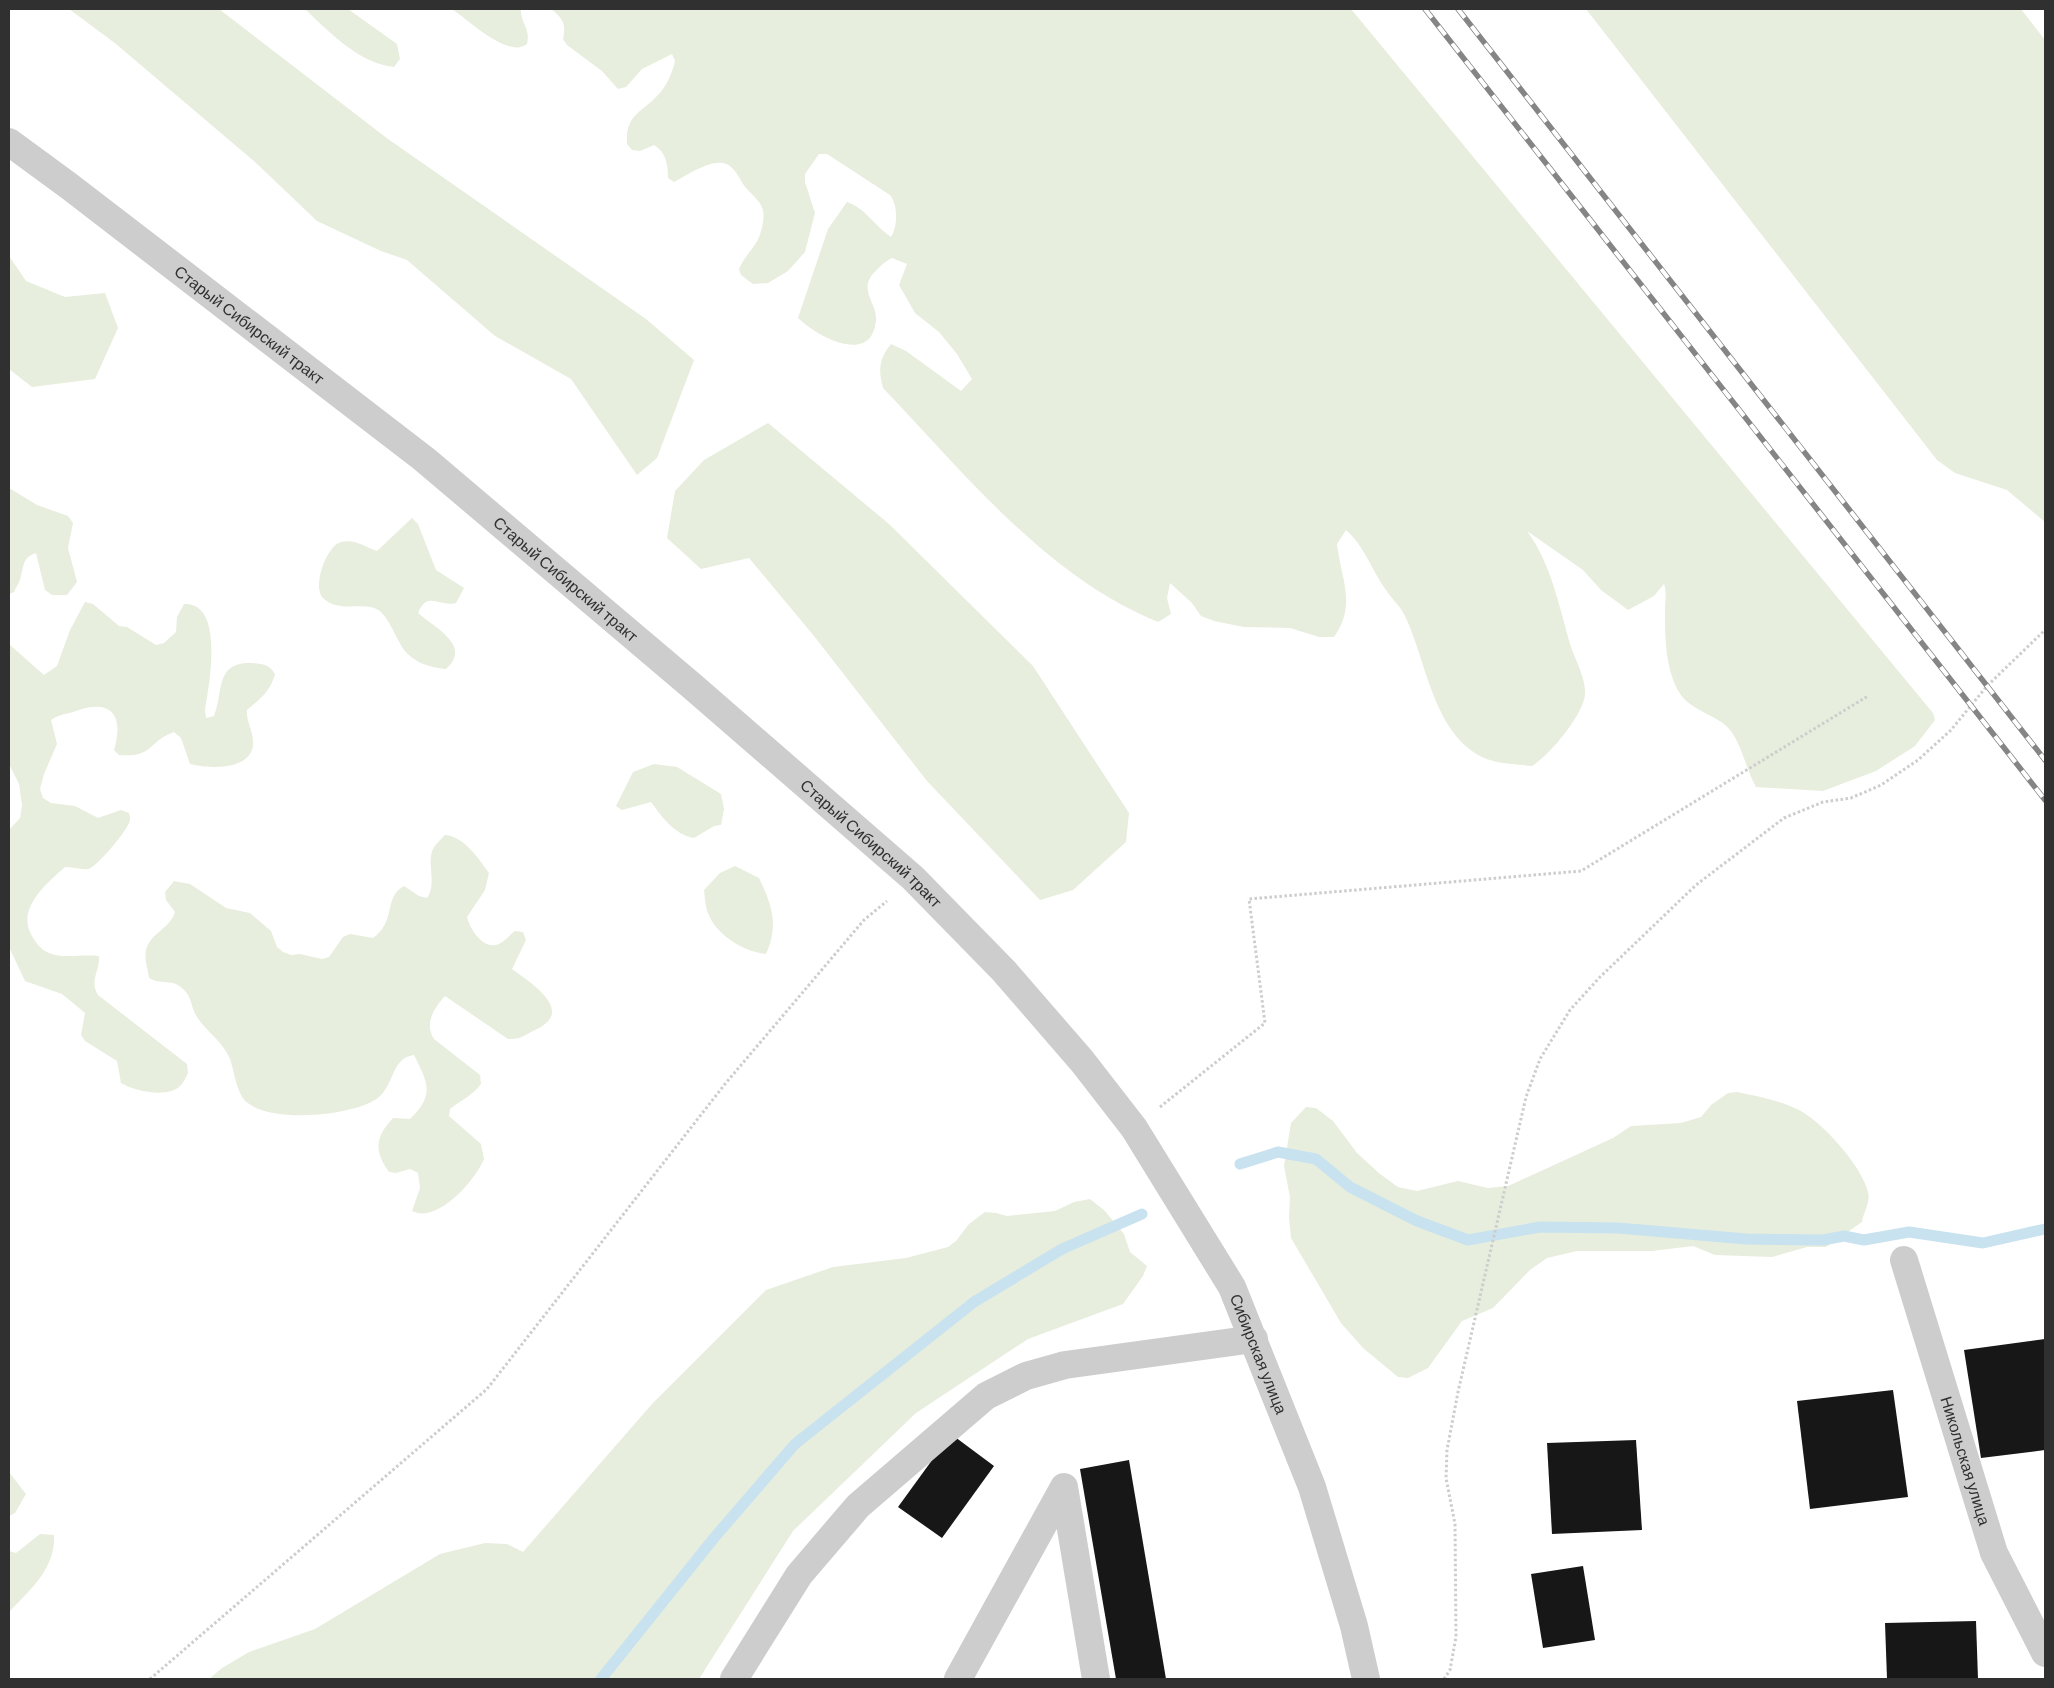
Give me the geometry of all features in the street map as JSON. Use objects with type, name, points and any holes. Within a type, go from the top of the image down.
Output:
[{"type":"street","name":"Старый Сибирский тракт","points":[[9,142],[424,459],[685,680],[913,878],[1004,971],[1082,1061]]},
{"type":"street","name":"Сибирская улица","points":[[1082,1061],[1134,1128],[1232,1287],[1312,1487],[1354,1626],[1366,1679]]},
{"type":"street","name":"Никольская улица","points":[[1904,1260],[1994,1552],[2045,1653]]},
{"type":"street","points":[[734,1679],[799,1575],[858,1506],[986,1396],[1026,1376],[1065,1365],[1254,1339]]},
{"type":"street","points":[[958,1679],[1064,1488],[1096,1679]]},
{"type":"path","points":[[1444,1679],[1450,1670],[1456,1637],[1455,1524],[1446,1478],[1447,1450],[1470,1336],[1510,1165],[1532,1078],[1548,1045],[1570,1010],[1636,940],[1696,884],[1784,818],[1823,802],[1851,798],[1881,786],[1918,760],[1952,730],[1987,686],[2045,630]]},
{"type":"path","points":[[1134,1128],[1266,1023],[1249,900],[1581,870],[1868,696]]},
{"type":"path","points":[[150,1679],[487,1389],[725,1084],[864,920],[913,878]]},
{"type":"green space","points":[[69,9],[219,9],[388,139],[646,319],[694,360],[657,458],[637,475],[571,379],[495,336],[407,260],[381,251],[317,221],[255,162],[116,44]]},
{"type":"green space","points":[[305,9],[348,9],[397,44],[400,59],[394,67],[381,65],[369,60],[345,45]]},
{"type":"green space","points":[[452,9],[521,9],[528,34],[527,44],[519,47],[500,42],[478,29]]},
{"type":"green space","points":[[551,9],[1351,9],[1933,713],[1935,720],[1915,746],[1876,771],[1823,791],[1756,787],[1740,747],[1728,727],[1691,705],[1684,699],[1674,683],[1668,663],[1664,584],[1654,596],[1628,610],[1601,590],[1583,570],[1527,531],[1536,544],[1549,572],[1585,689],[1579,712],[1565,734],[1532,766],[1486,759],[1464,744],[1451,729],[1432,692],[1404,614],[1388,593],[1363,551],[1346,530],[1337,544],[1346,592],[1345,614],[1334,637],[1319,637],[1290,628],[1244,627],[1214,621],[1201,616],[1192,603],[1170,583],[1167,598],[1171,614],[1158,622],[1118,603],[1044,551],[1009,520],[976,488],[883,388],[880,375],[881,364],[891,344],[906,351],[961,391],[972,379],[957,354],[939,332],[915,313],[899,285],[907,264],[892,258],[885,262],[871,276],[868,283],[868,292],[875,310],[876,320],[872,334],[865,342],[854,345],[830,339],[817,333],[798,318],[828,229],[847,202],[859,208],[891,237],[895,227],[896,216],[895,204],[890,195],[827,154],[819,154],[805,174],[805,182],[815,213],[805,252],[788,271],[768,283],[753,284],[741,275],[739,269],[759,238],[764,216],[760,203],[745,187],[734,170],[725,164],[711,164],[674,182],[668,178],[666,159],[658,148],[654,145],[640,151],[632,150],[627,144],[627,134],[631,121],[663,89],[668,80],[675,61],[672,54],[642,69],[626,87],[618,89],[602,71],[567,45],[563,39],[563,22]]},
{"type":"green space","points":[[1586,9],[2021,9],[2045,40],[2045,522],[2007,490],[1955,473],[1937,460]]},
{"type":"green space","points":[[9,256],[26,281],[65,297],[105,293],[118,328],[95,379],[32,387],[9,369]]},
{"type":"green space","points":[[768,423],[889,524],[1033,666],[1129,813],[1126,842],[1073,890],[1040,900],[927,781],[814,636],[749,558],[701,569],[667,538],[675,491],[704,460]]},
{"type":"green space","points":[[9,488],[37,505],[68,516],[73,523],[68,548],[77,582],[67,595],[52,595],[45,590],[36,553],[26,559],[19,582],[14,592],[9,594]]},
{"type":"green space","points":[[412,518],[418,524],[436,570],[464,588],[456,603],[425,602],[418,613],[441,631],[453,645],[455,653],[453,661],[446,669],[420,663],[409,655],[398,641],[384,616],[375,608],[338,606],[323,598],[320,593],[319,585],[322,567],[335,545],[346,541],[377,551]]},
{"type":"green space","points":[[85,602],[93,604],[119,626],[127,627],[156,645],[164,643],[176,632],[177,617],[184,604],[197,607],[205,616],[210,630],[211,665],[205,710],[206,718],[214,716],[222,680],[231,667],[240,664],[259,664],[268,666],[275,674],[268,690],[247,710],[253,740],[252,750],[247,758],[230,766],[208,767],[190,764],[181,738],[174,732],[139,754],[119,755],[114,750],[117,737],[115,718],[105,708],[86,708],[51,720],[57,744],[44,774],[40,789],[43,798],[51,803],[75,806],[98,818],[121,810],[129,813],[130,820],[118,839],[92,867],[85,869],[65,867],[43,888],[31,906],[28,915],[31,934],[43,950],[54,955],[99,956],[95,980],[98,995],[187,1064],[188,1073],[182,1084],[166,1092],[142,1091],[121,1083],[117,1061],[85,1041],[81,1035],[85,1013],[62,994],[25,981],[9,947],[9,830],[20,818],[22,805],[19,784],[9,764],[9,644],[44,675],[57,666],[70,630]]},
{"type":"green space","points":[[654,764],[677,767],[721,794],[724,809],[721,825],[714,826],[694,838],[675,829],[664,819],[651,802],[622,810],[616,806],[633,772]]},
{"type":"green space","points":[[445,835],[465,844],[489,873],[485,890],[467,917],[477,936],[486,943],[496,945],[515,931],[523,932],[526,940],[512,969],[529,981],[546,997],[551,1005],[552,1013],[548,1022],[537,1029],[520,1038],[508,1039],[445,996],[437,1006],[430,1022],[431,1033],[434,1039],[480,1075],[481,1084],[478,1088],[450,1109],[449,1116],[481,1144],[484,1159],[464,1189],[454,1198],[433,1211],[422,1213],[412,1211],[420,1188],[418,1173],[410,1169],[396,1173],[389,1172],[379,1151],[380,1138],[387,1125],[393,1118],[410,1119],[418,1111],[426,1096],[427,1088],[423,1073],[414,1055],[401,1061],[384,1092],[367,1104],[329,1113],[307,1115],[285,1115],[250,1105],[241,1095],[227,1053],[197,1017],[187,993],[178,985],[149,978],[146,950],[148,944],[169,923],[175,912],[166,900],[165,892],[174,881],[190,884],[226,908],[250,913],[271,931],[277,947],[283,952],[291,955],[300,954],[322,959],[329,957],[343,937],[350,934],[373,938],[385,924],[394,896],[404,886],[419,896],[427,898],[432,879],[432,853],[434,847]]},
{"type":"green space","points":[[735,866],[759,878],[767,897],[773,924],[770,944],[766,954],[749,950],[732,941],[717,928],[707,910],[704,890],[720,873]]},
{"type":"green space","points":[[1737,1092],[1775,1101],[1797,1109],[1828,1133],[1849,1157],[1864,1181],[1869,1196],[1862,1222],[1826,1247],[1807,1247],[1772,1257],[1715,1255],[1693,1246],[1652,1251],[1577,1251],[1547,1258],[1530,1270],[1493,1308],[1462,1321],[1428,1368],[1408,1378],[1398,1377],[1363,1348],[1341,1323],[1291,1238],[1290,1197],[1284,1166],[1291,1123],[1306,1107],[1316,1108],[1333,1121],[1357,1153],[1380,1174],[1398,1187],[1417,1191],[1458,1181],[1488,1188],[1508,1186],[1613,1138],[1631,1126],[1681,1123],[1701,1117],[1711,1105],[1728,1093]]},
{"type":"green space","points":[[1090,1199],[1105,1211],[1124,1234],[1130,1252],[1147,1266],[1143,1276],[1123,1304],[1028,1339],[916,1413],[793,1531],[699,1679],[209,1679],[222,1668],[249,1652],[315,1629],[440,1554],[485,1543],[507,1544],[523,1552],[652,1404],[766,1290],[833,1267],[906,1258],[948,1247],[956,1241],[969,1224],[985,1212],[1007,1216],[1055,1211],[1074,1202]]},
{"type":"green space","points":[[9,1472],[26,1494],[15,1513],[9,1516]]},
{"type":"green space","points":[[40,1534],[54,1535],[54,1547],[51,1558],[33,1587],[9,1612],[9,1551],[16,1553]]},
{"type":"building","points":[[2045,1339],[2045,1450],[1981,1458],[1964,1350]]},
{"type":"building","points":[[1893,1390],[1908,1497],[1810,1509],[1797,1401]]},
{"type":"building","points":[[951,1434],[994,1466],[942,1538],[898,1507]]},
{"type":"building","points":[[1636,1440],[1642,1530],[1552,1534],[1547,1443]]},
{"type":"building","points":[[1129,1460],[1166,1679],[1116,1679],[1080,1469]]},
{"type":"building","points":[[1583,1566],[1595,1640],[1543,1648],[1531,1574]]},
{"type":"building","points":[[1976,1621],[1978,1679],[1887,1679],[1885,1623]]},
{"type":"waterway","points":[[1240,1164],[1278,1152],[1316,1159],[1350,1187],[1417,1221],[1468,1240],[1540,1227],[1618,1228],[1746,1239],[1823,1240],[1844,1236],[1864,1240],[1909,1232],[1983,1243],[2045,1229]]},
{"type":"waterway","points":[[601,1679],[714,1538],[795,1444],[974,1302],[1062,1249],[1142,1214]]},
{"type":"railway","points":[[1425,9],[2045,800]]},
{"type":"railway","points":[[1458,9],[2045,760]]}]
